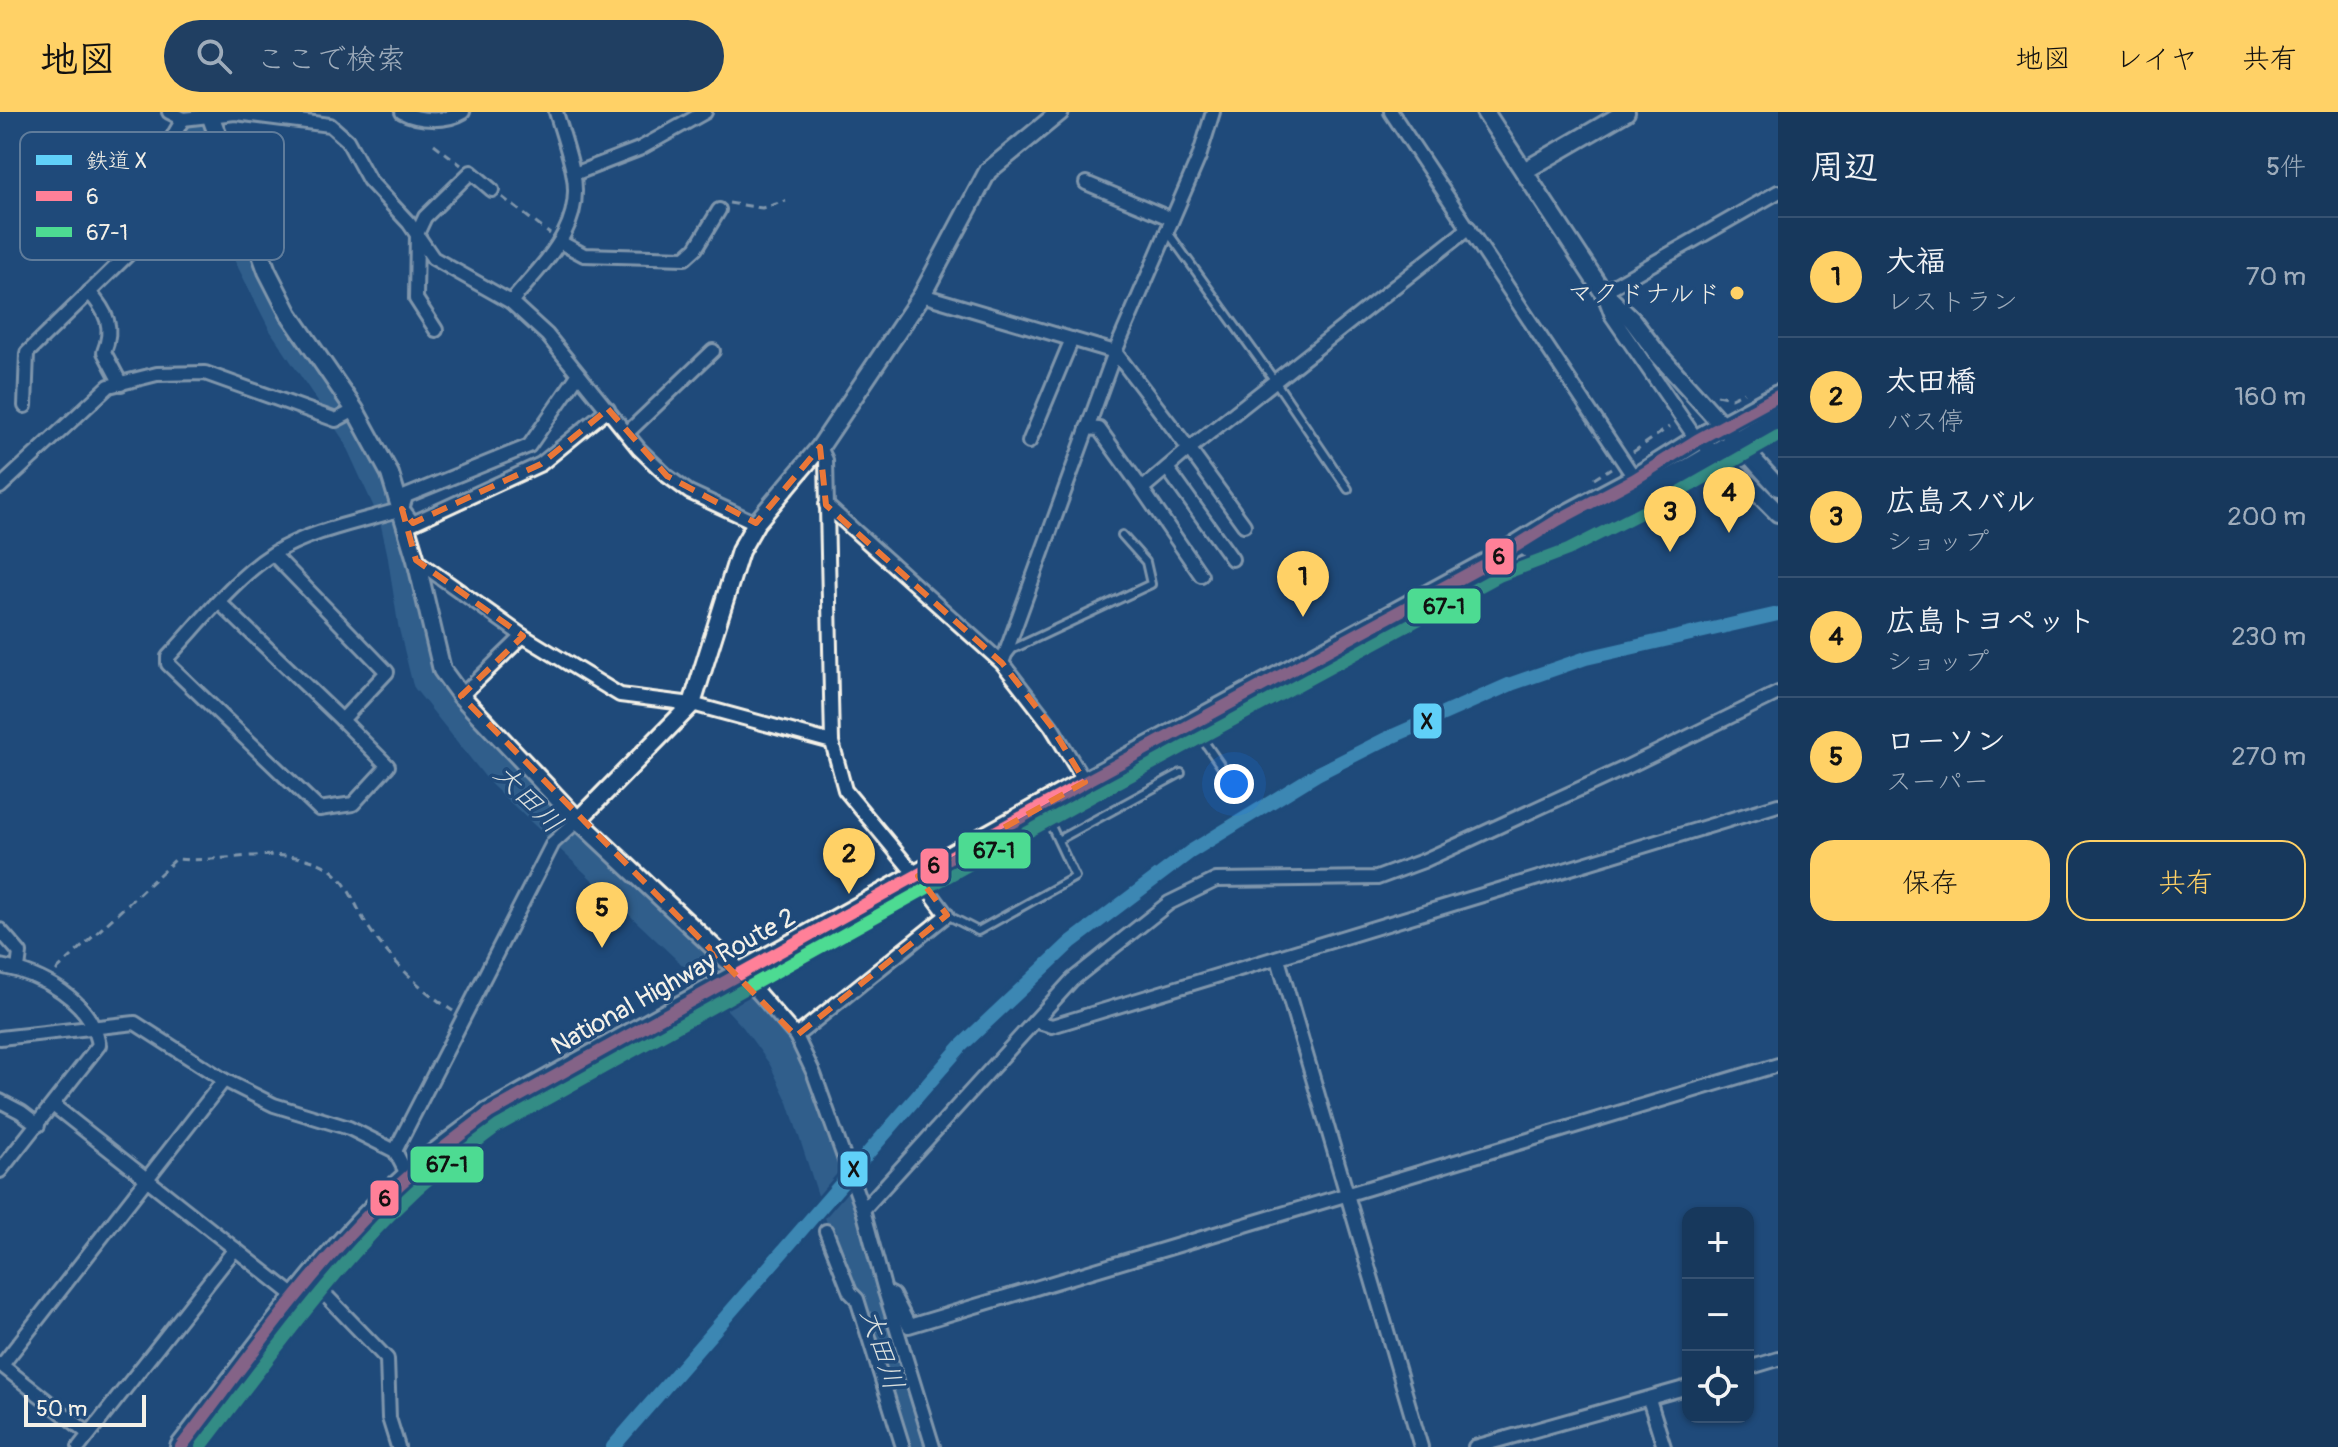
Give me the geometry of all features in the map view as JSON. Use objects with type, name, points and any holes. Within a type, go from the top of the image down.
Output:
[{"type":"highway","name":"National Highway Route 2","points":[[1492,561],[1561,536],[1715,454],[1729,434],[1778,396]]},
{"type":"highway","name":"National Highway Route 2","points":[[181,1447],[311,1280],[408,1176],[489,1113],[1085,782],[1492,561],[1697,440],[1729,434],[1778,418]]},
{"type":"street","points":[[169,112],[183,119],[209,113],[235,113],[330,125],[347,140],[369,180],[417,234],[433,258],[511,302],[547,335],[627,433],[667,476],[689,492],[756,523]]},
{"type":"street","points":[[330,125],[337,112]]},
{"type":"street","points":[[402,112],[413,118],[454,118],[463,112]]},
{"type":"street","points":[[511,302],[560,242],[571,222],[576,200],[574,174],[556,112]]},
{"type":"street","points":[[574,174],[639,149],[705,112]]},
{"type":"street","points":[[395,1151],[553,843],[692,704],[740,551],[756,523],[820,447],[922,295],[988,171],[1060,112]]},
{"type":"street","points":[[1002,663],[1115,352],[1199,157],[1213,112]]},
{"type":"street","points":[[1391,112],[1635,479]]},
{"type":"street","points":[[1485,112],[1603,292],[1612,316],[1697,440],[1778,513]]},
{"type":"street","points":[[1524,171],[1626,112]]},
{"type":"street","points":[[209,113],[216,132]]},
{"type":"street","points":[[176,132],[183,119]]},
{"type":"street","points":[[436,330],[416,299],[417,234],[425,217],[471,172],[492,190]]},
{"type":"street","points":[[1086,183],[1169,225]]},
{"type":"street","points":[[1603,292],[1778,192]]},
{"type":"street","points":[[560,242],[584,255],[685,258],[696,248],[719,210]]},
{"type":"street","points":[[1142,489],[1469,228]]},
{"type":"street","points":[[25,406],[27,353],[122,260]]},
{"type":"street","points":[[263,260],[289,314],[355,410],[390,474],[416,560],[442,670],[461,696],[578,820],[741,973],[796,1036],[814,1074],[863,1210],[933,1447]]},
{"type":"street","points":[[89,292],[103,307],[111,335],[104,352],[121,384]]},
{"type":"street","points":[[1603,292],[1632,320],[1657,353],[1778,487]]},
{"type":"street","points":[[922,295],[1115,352],[1244,525]]},
{"type":"street","points":[[1029,442],[1072,339]]},
{"type":"street","points":[[627,433],[713,351]]},
{"type":"street","points":[[0,487],[109,386],[157,374],[205,373],[336,420],[355,410]]},
{"type":"street","points":[[402,509],[406,496],[529,446],[578,375]]},
{"type":"street","points":[[402,509],[413,523],[541,464],[608,409]]},
{"type":"street","points":[[1087,428],[1099,429],[1201,575]]},
{"type":"street","points":[[796,1036],[947,915],[845,790],[832,742],[826,460],[820,447]]},
{"type":"street","points":[[1167,468],[1232,559]]},
{"type":"street","points":[[826,505],[1002,663],[1051,726],[1085,782]]},
{"type":"street","points":[[219,602],[388,766],[353,804],[319,809],[168,664],[168,657],[219,602],[238,582],[273,554],[293,544],[402,509]]},
{"type":"street","points":[[273,554],[387,672],[342,720]]},
{"type":"street","points":[[416,560],[523,636],[620,695],[692,704],[832,742]]},
{"type":"street","points":[[461,696],[523,636]]},
{"type":"street","points":[[863,1210],[1072,980],[1169,903],[1216,880],[1377,878],[1423,861],[1623,769],[1778,693]]},
{"type":"street","points":[[1035,1021],[1052,1026],[1778,805]]},
{"type":"street","points":[[0,930],[20,953],[18,969]]},
{"type":"street","points":[[1278,959],[1421,1447]]},
{"type":"street","points":[[0,966],[18,969],[65,992],[96,1028],[99,1045],[0,1171]]},
{"type":"street","points":[[0,1038],[135,1023],[224,1080],[274,1105],[349,1128],[395,1151],[408,1176]]},
{"type":"street","points":[[885,1291],[893,1295],[909,1326],[1778,1065]]},
{"type":"street","points":[[89,1434],[1,1364],[224,1080]]},
{"type":"street","points":[[0,1101],[38,1125]]},
{"type":"street","points":[[53,1105],[297,1298]]},
{"type":"street","points":[[826,1231],[850,1292],[857,1299],[903,1447]]},
{"type":"street","points":[[79,1447],[235,1249]]},
{"type":"street","points":[[311,1280],[387,1359],[389,1418],[398,1447]]},
{"type":"street","points":[[1754,1366],[1778,1359]]},
{"type":"street","points":[[1475,1447],[1682,1389]]},
{"type":"street","points":[[1649,1399],[1664,1447]]},
{"type":"lane","points":[[1169,225],[1348,489]]},
{"type":"lane","points":[[1002,663],[1013,649],[1151,584],[1146,562],[1122,535]]},
{"type":"lane","points":[[1191,724],[1237,789]]},
{"type":"lane","points":[[1058,840],[1181,773]]},
{"type":"lane","points":[[947,915],[978,931],[1075,877],[1042,806]]},
{"type":"path","points":[[434,144],[471,172]]},
{"type":"path","points":[[492,190],[560,242]]},
{"type":"path","points":[[719,210],[730,202],[762,208],[786,201]]},
{"type":"path","points":[[45,982],[176,859],[194,861],[274,854],[307,859],[332,869],[349,889],[372,933],[426,993],[464,1018]]},
{"type":"highlighted area","points":[[608,409],[667,476],[756,523],[820,447],[826,505],[1002,663],[1051,726],[1085,782],[918,876],[947,915],[796,1036],[461,696],[523,636],[416,560],[402,509],[413,523],[541,464]]},
{"type":"waterway","name":"大田川","points":[[198,112],[202,132]]},
{"type":"waterway","name":"大田川","points":[[251,260],[283,323],[356,432],[394,515],[413,623],[427,680],[502,774],[717,977],[754,1017],[783,1057],[802,1097],[915,1447]]},
{"type":"rail line","name":"X","points":[[613,1447],[961,1046],[1071,942],[1190,852],[1317,774],[1384,740],[1511,684],[1586,658],[1778,614]]},
{"type":"transit line","name":"6","points":[[181,1447],[275,1323],[350,1234],[403,1181],[489,1113],[1085,782],[1492,561],[1558,520],[1778,396]]},
{"type":"transit line","name":"67-1","points":[[201,1447],[303,1314],[357,1250],[416,1190],[498,1126],[1093,796],[1499,576],[1568,550],[1662,502],[1778,436]]},
{"type":"place","name":"マクドナルド","points":[[1737,293]]},
{"type":"place","name":"広島トヨペット","points":[[1729,533]]},
{"type":"place","name":"広島スバル","points":[[1670,552]]},
{"type":"place","name":"大福","points":[[1303,617]]},
{"type":"place","name":"太田橋","points":[[849,894]]},
{"type":"place","name":"ローソン","points":[[602,948]]}]
